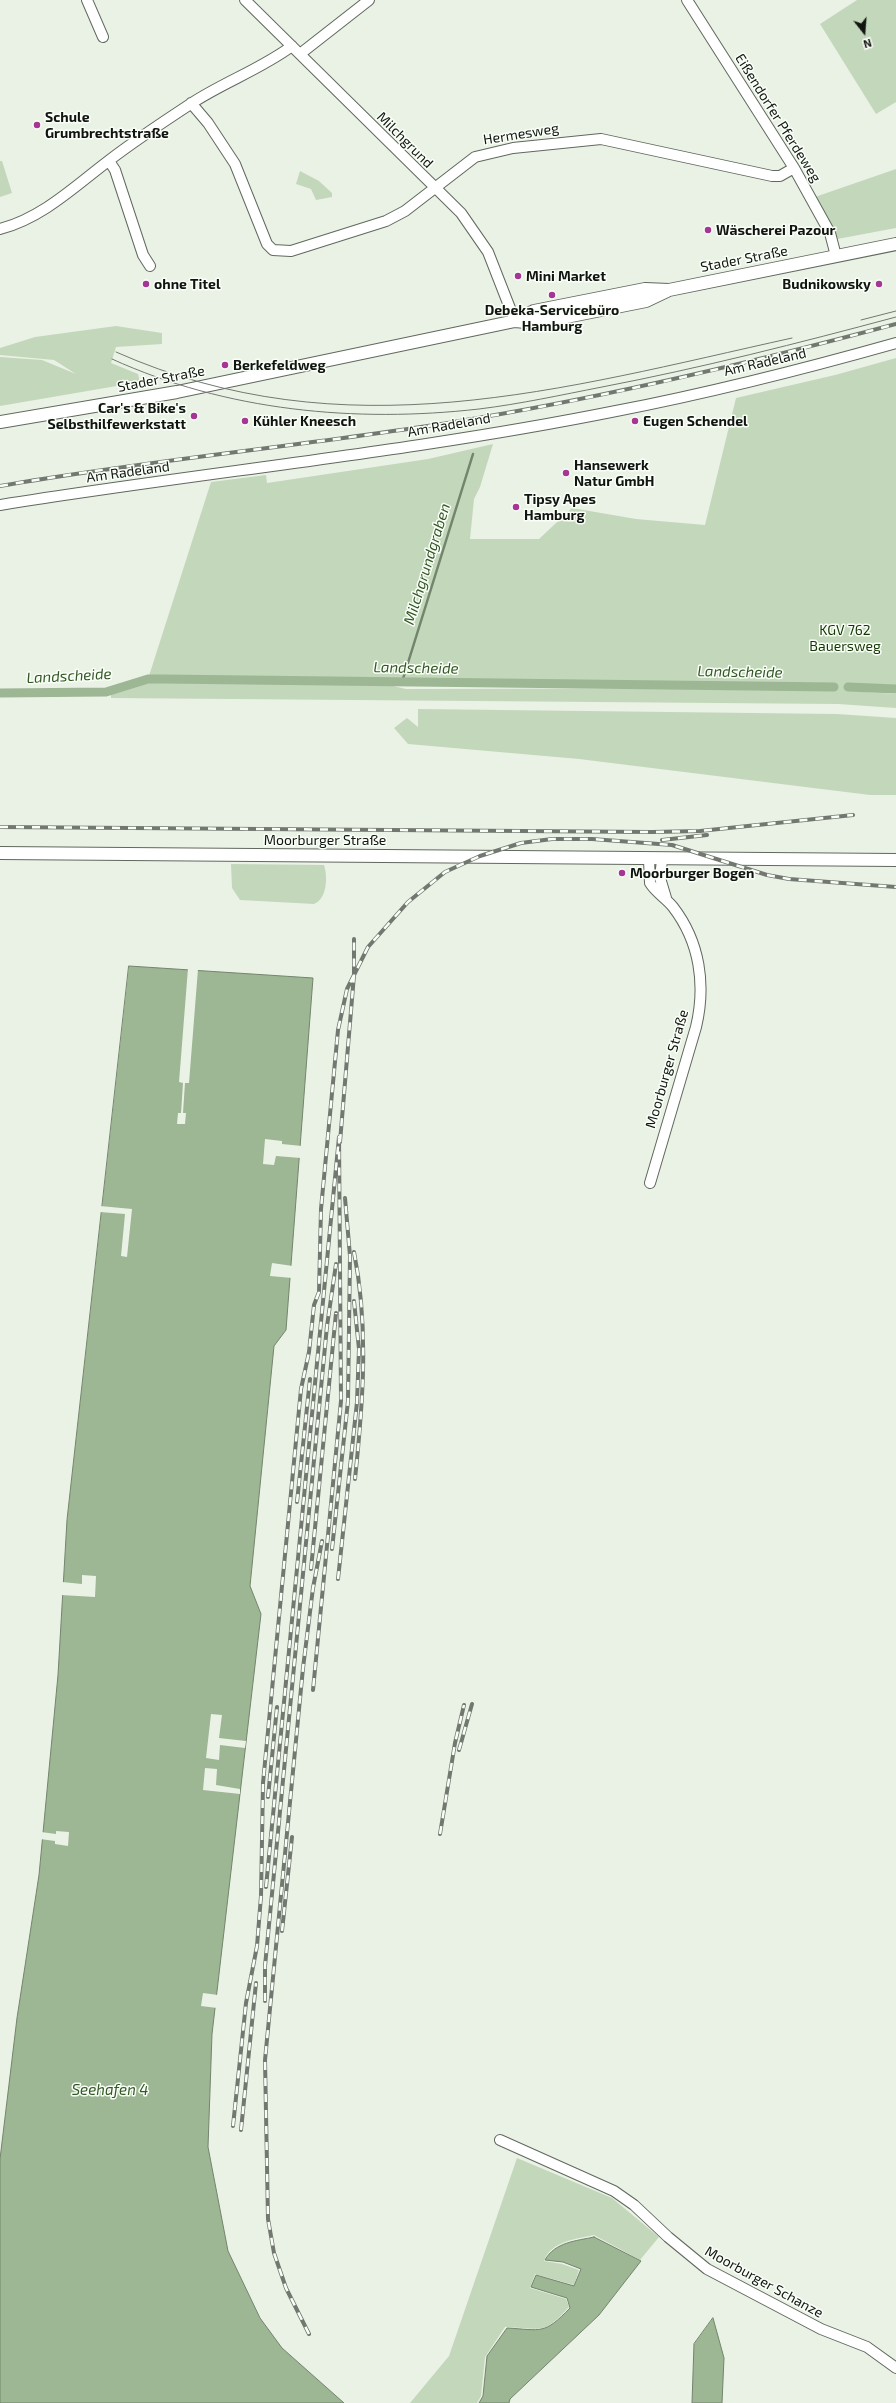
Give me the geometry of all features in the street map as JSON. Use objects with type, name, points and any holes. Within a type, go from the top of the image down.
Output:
[{"type":"main road","name":"Stader Straße","points":[[0,422],[177,392],[515,321],[536,323],[646,300],[669,290],[896,244]]},
{"type":"main road","name":"Moorburger Straße","points":[[0,853],[495,856],[662,860]]},
{"type":"main road","points":[[662,860],[896,860]]},
{"type":"street","points":[[87,0],[103,37]]},
{"type":"street","name":"Milchgrund","points":[[245,0],[461,213],[482,241],[515,321]]},
{"type":"street","points":[[300,54],[369,0]]},
{"type":"street","name":"Eißendorfer Pferdeweg","points":[[687,0],[794,168],[830,234],[836,256]]},
{"type":"street","points":[[0,229],[42,211],[191,103],[217,87],[277,57],[292,46]]},
{"type":"street","name":"Hermesweg","points":[[191,103],[208,123],[235,164],[264,238],[273,250],[291,251],[386,221],[405,211],[475,157],[485,153],[590,138],[601,139],[772,176],[780,176],[794,168]]},
{"type":"street","points":[[109,161],[116,170],[143,255],[150,266]]},
{"type":"street","name":"Am Radeland","points":[[0,505],[83,492],[381,451],[616,411],[844,358],[896,343]]},
{"type":"street","name":"Moorburger Straße","points":[[649,860],[650,883],[666,898],[679,915],[696,949],[700,972],[701,1003],[696,1027],[650,1183]]},
{"type":"street","name":"Moorburger Straße","points":[[662,860],[660,878],[666,898]]},
{"type":"street","name":"Moorburger Schanze","points":[[500,2140],[614,2191],[634,2205],[668,2237],[708,2269],[820,2329],[867,2347],[896,2368]]},
{"type":"green space","points":[[857,0],[896,0],[896,102],[876,114],[820,24]]},
{"type":"green space","points":[[0,161],[2,161],[12,193],[0,197]]},
{"type":"green space","points":[[896,169],[896,228],[832,240],[812,198]]},
{"type":"green space","points":[[300,171],[319,181],[332,193],[332,197],[316,200],[311,189],[296,184]]},
{"type":"green space","points":[[116,326],[162,333],[162,344],[116,347],[111,363],[138,374],[140,382],[0,406],[0,357],[42,360],[76,374],[54,360],[0,355],[0,348],[35,337]]},
{"type":"green space","name":"KGV 762 Bauersweg","points":[[896,358],[896,693],[851,691],[896,694],[896,708],[838,704],[111,698],[111,694],[148,679],[211,482],[266,475],[267,483],[428,459],[493,444],[480,487],[474,499],[470,539],[539,539],[572,508],[636,519],[705,525],[736,398],[835,375]],"holes":[[[399,679],[781,683],[780,688],[406,689],[367,680]]]},
{"type":"green space","points":[[418,709],[837,714],[896,718],[896,795],[870,795],[579,759],[408,744],[394,728],[407,718],[418,727]]},
{"type":"green space","points":[[231,864],[324,865],[326,881],[324,893],[322,897],[314,904],[240,900],[232,888]]},
{"type":"green space","points":[[517,2158],[612,2198],[659,2237],[640,2260],[594,2235],[565,2242],[552,2249],[547,2254],[544,2261],[562,2264],[579,2270],[574,2285],[535,2274],[530,2288],[566,2299],[569,2307],[553,2322],[541,2328],[505,2327],[485,2357],[481,2396],[477,2403],[410,2403],[449,2356]]},
{"type":"water","name":"Seehafen 4","points":[[129,966],[313,978],[286,1330],[274,1346],[250,1586],[261,1614],[212,2034],[208,2147],[228,2251],[260,2318],[282,2348],[344,2403],[0,2403],[0,2159],[17,2018],[39,1875],[58,1675],[67,1520]]},
{"type":"water","points":[[594,2237],[641,2261],[599,2315],[510,2399],[509,2403],[479,2403],[483,2396],[487,2356],[507,2328],[528,2330],[542,2329],[554,2323],[570,2308],[567,2298],[531,2287],[536,2275],[574,2286],[581,2269],[563,2262],[545,2260],[549,2254],[554,2249],[566,2243]]},
{"type":"water","points":[[713,2318],[724,2358],[722,2403],[692,2403],[694,2344]]},
{"type":"pier","points":[[188,968],[198,969],[189,1083],[185,1083],[183,1113],[186,1113],[185,1124],[177,1124],[178,1113],[181,1113],[183,1083],[179,1082]]},
{"type":"pier","points":[[265,1139],[282,1141],[282,1144],[302,1146],[301,1158],[276,1156],[274,1165],[263,1164]]},
{"type":"pier","points":[[100,1206],[132,1209],[127,1257],[121,1256],[125,1214],[100,1212]]},
{"type":"pier","points":[[272,1263],[293,1266],[292,1278],[270,1276]]},
{"type":"pier","points":[[82,1575],[96,1576],[95,1597],[61,1595],[62,1582],[82,1584]]},
{"type":"pier","points":[[211,1714],[222,1715],[219,1738],[246,1741],[245,1748],[220,1745],[219,1760],[206,1758]]},
{"type":"pier","points":[[205,1768],[217,1769],[216,1785],[240,1789],[240,1794],[203,1790]]},
{"type":"pier","points":[[56,1831],[69,1832],[68,1846],[55,1844],[55,1841],[40,1839],[41,1832],[56,1834]]},
{"type":"pier","points":[[203,1993],[218,1995],[217,2008],[201,2006]]},
{"type":"waterway","name":"Milchgrundgraben","points":[[402,682],[473,454]]},
{"type":"waterway","name":"Landscheide","points":[[0,693],[106,692],[148,679],[834,687]]},
{"type":"waterway","name":"Landscheide","points":[[848,687],[896,689]]},
{"type":"tram line","points":[[861,320],[896,311]]},
{"type":"tram line","points":[[112,359],[155,377],[200,391],[292,409],[339,413],[433,413],[510,405],[639,380],[750,355],[896,317]]},
{"type":"tram line","points":[[116,352],[201,382],[285,400],[369,405],[453,402],[537,391],[621,376],[792,338]]},
{"type":"railway","points":[[0,486],[113,468],[397,431],[510,412],[676,379],[896,324]]},
{"type":"railway","points":[[0,827],[652,832],[700,831],[853,815]]},
{"type":"railway","points":[[662,840],[707,835]]},
{"type":"railway","points":[[233,2126],[246,2003],[257,1946],[261,1896],[263,1783],[301,1389],[309,1352],[314,1305],[319,1292],[321,1209],[338,1030],[347,989],[368,947],[408,902],[445,872],[480,856],[521,843],[552,839],[592,839],[672,845],[767,875],[789,879],[896,887]]},
{"type":"railway","points":[[340,1142],[354,975],[354,939]]},
{"type":"railway","points":[[266,1887],[339,1137],[341,1401],[313,1690]]},
{"type":"railway","points":[[332,1549],[348,1401],[350,1256],[345,1198]]},
{"type":"railway","points":[[354,1252],[359,1280],[363,1337],[362,1394],[355,1479]]},
{"type":"railway","points":[[265,2001],[265,1966],[327,1326],[336,1264]]},
{"type":"railway","points":[[338,1579],[357,1402],[359,1349],[354,1301]]},
{"type":"railway","points":[[311,1569],[336,1313]]},
{"type":"railway","points":[[297,1502],[310,1379]]},
{"type":"railway","points":[[309,2334],[286,2288],[274,2253],[268,2219],[265,2060],[303,1668],[313,1588],[322,1541]]},
{"type":"railway","points":[[459,1750],[472,1704]]},
{"type":"railway","points":[[440,1834],[455,1743],[464,1705]]},
{"type":"railway","points":[[268,1797],[277,1707]]},
{"type":"railway","points":[[282,1931],[292,1837]]},
{"type":"railway","points":[[241,2130],[256,1983]]},
{"type":"place","name":"Schule Grumbrechtstraße","points":[[37,125]]},
{"type":"place","name":"Wäscherei Pazour","points":[[708,230]]},
{"type":"place","name":"Mini Market","points":[[518,276]]},
{"type":"place","name":"ohne Titel","points":[[146,284]]},
{"type":"place","name":"Budnikowsky","points":[[879,284]]},
{"type":"place","name":"Debeka-Servicebüro Hamburg","points":[[552,295]]},
{"type":"place","name":"Berkefeldweg","points":[[225,365]]},
{"type":"place","name":"Car's & Bike's Selbsthilfewerkstatt","points":[[194,416]]},
{"type":"place","name":"Kühler Kneesch","points":[[245,421]]},
{"type":"place","name":"Eugen Schendel","points":[[635,421]]},
{"type":"place","name":"Hansewerk Natur GmbH","points":[[566,473]]},
{"type":"place","name":"Tipsy Apes Hamburg","points":[[516,507]]},
{"type":"place","name":"Moorburger Bogen","points":[[622,873]]}]
